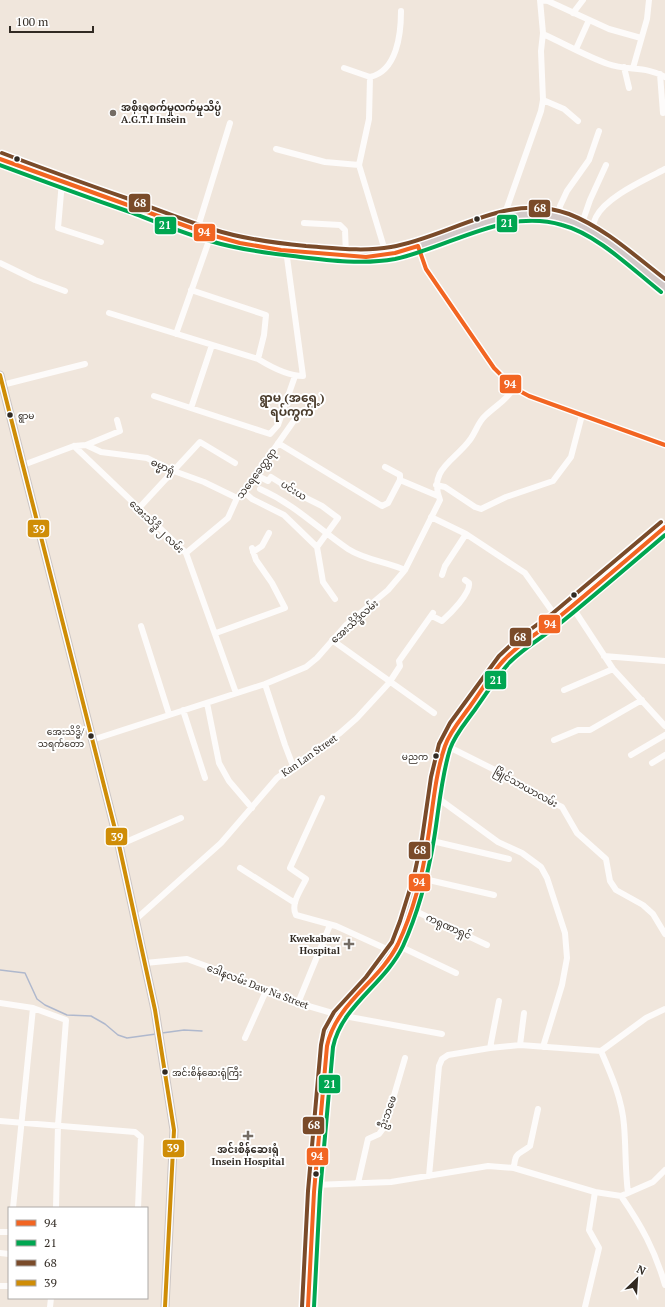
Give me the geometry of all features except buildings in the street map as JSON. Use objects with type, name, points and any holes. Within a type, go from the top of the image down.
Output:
[{"type":"main road","points":[[0,159],[211,235],[240,243],[286,250],[366,257],[386,254],[418,246],[504,216],[545,215],[558,217],[591,231],[665,286]]},
{"type":"main road","points":[[1,379],[119,845],[145,963],[159,1036],[174,1130],[165,1307]]},
{"type":"main road","points":[[308,1307],[314,1185],[324,1062],[330,1032],[339,1016],[371,980],[394,948],[411,909],[420,878],[428,840],[437,778],[444,745],[504,660],[520,644],[557,618],[665,527]]},
{"type":"street","points":[[504,216],[541,111],[543,100],[541,51],[543,34],[540,0],[548,1],[609,29],[641,38]]},
{"type":"street","points":[[573,13],[582,0]]},
{"type":"street","points":[[633,68],[647,19],[649,0]]},
{"type":"street","points":[[344,68],[370,77],[380,74],[387,67],[393,55],[401,30],[401,11]]},
{"type":"street","points":[[576,49],[589,20]]},
{"type":"street","points":[[543,34],[609,64],[644,69],[662,76],[663,113]]},
{"type":"street","points":[[624,67],[629,88]]},
{"type":"street","points":[[370,77],[369,119],[359,165],[386,254]]},
{"type":"street","points":[[543,100],[564,108],[578,121]]},
{"type":"street","points":[[197,230],[230,123]]},
{"type":"street","points":[[558,217],[560,206],[567,191],[590,160],[599,131]]},
{"type":"street","points":[[276,149],[325,162],[359,165]]},
{"type":"street","points":[[581,226],[606,165]]},
{"type":"street","points":[[591,231],[597,216],[608,204],[646,178],[665,169]]},
{"type":"street","points":[[62,181],[58,228],[101,242]]},
{"type":"street","points":[[304,223],[340,225],[345,230],[346,255]]},
{"type":"street","points":[[176,334],[211,235]]},
{"type":"street","points":[[418,246],[426,270],[494,368],[514,388],[529,396],[665,445]]},
{"type":"street","points":[[109,313],[258,359],[295,376],[303,376],[286,250]]},
{"type":"street","points":[[0,263],[35,280],[65,291]]},
{"type":"street","points":[[191,290],[266,315],[264,335],[258,359]]},
{"type":"street","points":[[191,408],[212,345]]},
{"type":"street","points":[[1,379],[84,364]]},
{"type":"street","points":[[154,396],[270,434],[278,425],[295,376]]},
{"type":"street","points":[[514,388],[509,397],[484,417],[467,443],[444,466],[436,485],[445,487],[475,507],[481,509],[506,497],[553,481],[571,457],[582,415]]},
{"type":"street","points":[[23,465],[74,446],[86,445],[120,431],[117,420]]},
{"type":"street","name":"သရေခေတ္တရာ","points":[[186,553],[228,518],[236,498],[244,492],[293,422]]},
{"type":"street","points":[[139,508],[175,472],[200,442],[235,463]]},
{"type":"street","points":[[278,443],[382,506],[388,502],[400,480],[400,475],[385,467]]},
{"type":"street","name":"ဓမ္မာရုံ","points":[[86,445],[101,452],[147,458],[175,472],[204,482],[236,498]]},
{"type":"street","name":"အေးသိဒ္ဓိ ၂ လမ်း","points":[[74,446],[186,553],[216,633],[236,693]]},
{"type":"street","name":"ပင်းယ","points":[[256,475],[268,481],[271,477],[298,494],[322,506],[338,518],[328,532]]},
{"type":"street","points":[[400,480],[438,496]]},
{"type":"street","name":"အေးသိဒ္ဓိလမ်း","points":[[92,740],[265,684],[306,667],[317,658],[346,625],[388,590],[405,570],[440,500],[436,485]]},
{"type":"street","points":[[260,489],[280,498],[349,549],[405,570]]},
{"type":"street","points":[[244,492],[252,499],[284,515],[317,547],[323,582],[334,599]]},
{"type":"street","points":[[431,517],[466,534],[525,573],[557,618]]},
{"type":"street","points":[[317,547],[328,532]]},
{"type":"street","points":[[216,633],[286,608],[252,550],[262,546],[269,534]]},
{"type":"street","points":[[442,575],[445,566],[466,534]]},
{"type":"street","name":"Kan Lan Street","points":[[135,920],[221,843],[277,778],[340,733],[357,718],[389,683],[400,666],[399,661],[432,615],[442,620],[450,614],[468,590],[469,583],[465,580]]},
{"type":"street","points":[[571,605],[613,669],[665,726]]},
{"type":"street","points":[[141,626],[169,714]]},
{"type":"street","points":[[332,640],[389,683],[434,713]]},
{"type":"street","points":[[604,656],[665,660]]},
{"type":"street","points":[[564,690],[613,669]]},
{"type":"street","points":[[265,684],[284,745],[293,766]]},
{"type":"street","points":[[554,740],[578,730],[590,730],[642,700]]},
{"type":"street","points":[[207,703],[218,763],[229,781],[252,808]]},
{"type":"street","points":[[183,710],[204,778]]},
{"type":"street","points":[[631,755],[665,735]]},
{"type":"street","name":"မြိုင်သာယာလမ်း","points":[[444,745],[501,773],[521,787],[562,807],[577,833],[606,859],[610,881],[616,890],[643,905],[653,914],[665,934]]},
{"type":"street","points":[[652,763],[665,755]]},
{"type":"street","points":[[435,796],[498,842],[522,853],[541,867],[547,878],[565,934],[567,958],[562,985],[544,1046]]},
{"type":"street","points":[[322,798],[290,868],[306,879],[295,903],[294,911],[296,916],[330,925],[394,948],[456,973]]},
{"type":"street","points":[[119,845],[181,818]]},
{"type":"street","points":[[428,840],[509,859]]},
{"type":"street","points":[[240,868],[295,903]]},
{"type":"street","points":[[420,878],[494,895]]},
{"type":"street","name":"ကရုဏာရှင်","points":[[411,909],[487,945]]},
{"type":"street","points":[[298,1003],[330,925]]},
{"type":"street","name":"ဒေါနလမ်း Daw Na Street","points":[[145,963],[187,959],[220,971],[266,991],[339,1016],[442,1034]]},
{"type":"street","points":[[245,1038],[266,991]]},
{"type":"street","points":[[490,1048],[498,1000]]},
{"type":"street","points":[[0,1003],[33,1008],[66,1020],[58,1125],[56,1207]]},
{"type":"street","points":[[13,1207],[33,1008]]},
{"type":"street","points":[[429,1176],[439,1066],[442,1059],[448,1055],[520,1045],[602,1051],[646,1018],[665,1009]]},
{"type":"street","points":[[520,1045],[524,1013]]},
{"type":"street","points":[[602,1051],[614,1081],[624,1124],[625,1168],[628,1193]]},
{"type":"street","name":"ဦးဘဖေ","points":[[358,1183],[368,1139],[379,1134],[385,1126],[405,1058]]},
{"type":"street","points":[[514,1168],[515,1158],[519,1152],[530,1146],[538,1109]]},
{"type":"street","points":[[0,1121],[135,1132],[139,1134],[141,1137],[138,1207]]},
{"type":"street","points":[[314,1185],[392,1182],[418,1179],[488,1166],[514,1168],[595,1192],[621,1196],[653,1182],[665,1170]]},
{"type":"street","points":[[585,1307],[599,1248],[590,1230],[595,1192]]},
{"type":"street","points":[[621,1196],[641,1226],[656,1256],[665,1284]]},
{"type":"waterway","points":[[0,970],[25,973],[37,999],[45,1005],[67,1015],[91,1016],[105,1024],[118,1035],[127,1038],[156,1034]]},
{"type":"waterway","points":[[162,1033],[184,1030],[202,1031]]},
{"type":"transit line","name":"68","points":[[2,153],[212,229],[247,238],[294,245],[338,249],[391,247],[413,242],[479,218],[501,212],[523,208],[546,208],[569,214],[595,227],[619,243],[665,279]]},
{"type":"transit line","name":"94","points":[[0,159],[211,235],[240,243],[281,250],[366,257],[395,253],[418,246]]},
{"type":"transit line","name":"21","points":[[0,165],[210,241],[272,254],[318,259],[357,262],[382,261],[416,253],[498,225],[519,221],[540,221],[562,225],[588,236],[601,244],[661,292]]},
{"type":"transit line","name":"94","points":[[418,246],[426,269],[494,368],[514,388],[529,396],[665,445]]},
{"type":"transit line","name":"39","points":[[0,375],[119,845],[155,1010],[174,1130],[165,1307]]},
{"type":"transit line","name":"68","points":[[302,1307],[308,1191],[321,1045],[324,1030],[334,1012],[366,977],[392,942],[414,876],[422,839],[431,777],[439,744],[450,723],[499,656],[516,640],[553,613],[661,522]]},
{"type":"transit line","name":"94","points":[[308,1307],[314,1192],[327,1046],[339,1017],[390,958],[403,932],[413,906],[420,878],[426,851],[437,780],[447,740],[491,675],[511,653],[559,617],[665,527]]},
{"type":"transit line","name":"21","points":[[314,1307],[320,1192],[333,1047],[338,1032],[345,1019],[386,972],[403,946],[418,907],[429,866],[444,771],[452,743],[496,679],[510,662],[522,651],[563,621],[665,535]]},
{"type":"place","name":"အစိုးရစက်မှုလက်မှုသိပ္ပံ A.G.T.I Insein","points":[[113,113]]},
{"type":"place","name":"ရွာမ","points":[[10,415]]},
{"type":"place","name":"အေးသိဒ္ဓိ/ သရက်တော","points":[[91,736]]},
{"type":"place","name":"မညက","points":[[436,756]]},
{"type":"place","name":"Kwekabaw Hospital","points":[[349,944]]},
{"type":"place","name":"အင်းစိန်ဆေးရုံကြီး","points":[[165,1072]]},
{"type":"place","name":"အင်းစိန်ဆေးရုံ Insein Hospital","points":[[248,1136]]},
{"type":"district","name":"ရွာမ (အရှေ့) ရပ်ကွက်","points":[[292,405]]}]
